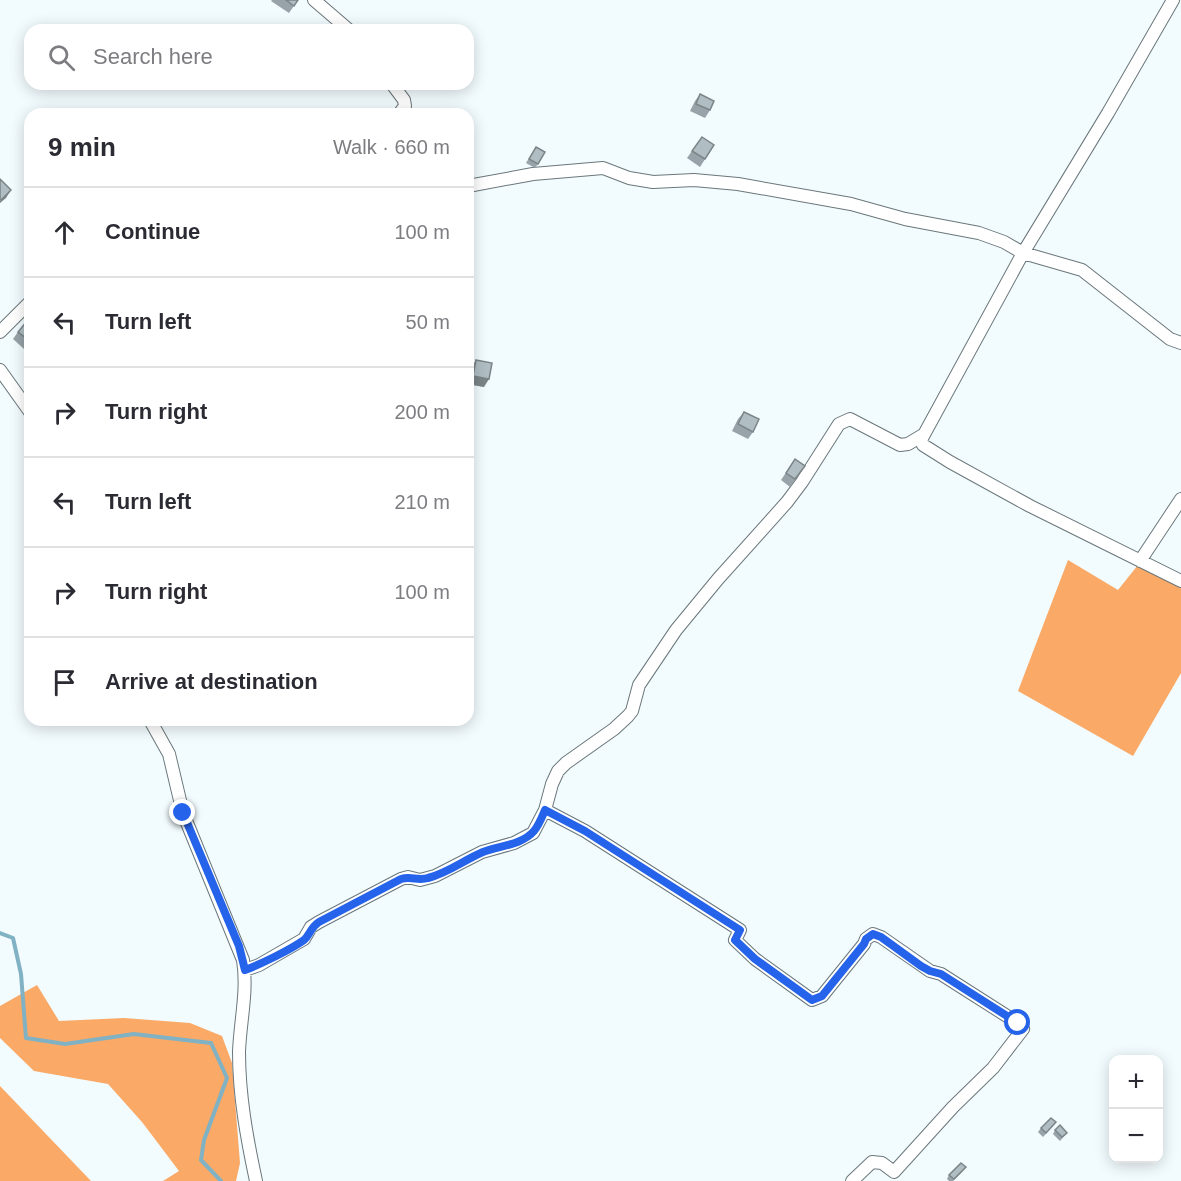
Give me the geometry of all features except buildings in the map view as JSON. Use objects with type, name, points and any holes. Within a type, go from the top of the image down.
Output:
[{"type":"street","points":[[314,0],[342,24]]},
{"type":"street","points":[[1173,0],[1023,253],[921,440],[923,445],[950,462],[1030,506],[1181,581]]},
{"type":"street","points":[[396,90],[404,100],[404,108]]},
{"type":"street","points":[[474,185],[533,174],[603,168],[629,178],[653,182],[694,180],[738,184],[851,204],[906,219],[979,234],[1004,242],[1023,253],[1082,270],[1170,339],[1181,343]]},
{"type":"street","points":[[0,332],[24,308]]},
{"type":"street","points":[[0,370],[24,404]]},
{"type":"street","points":[[245,970],[259,965],[304,939],[311,927],[319,922],[401,879],[408,877],[420,880],[435,876],[482,852],[514,843],[536,829],[558,771],[566,762],[628,716],[632,711],[639,685],[671,637],[718,579],[788,502],[839,424],[850,419],[900,445],[908,444],[923,435]]},
{"type":"street","points":[[1140,561],[1181,499]]},
{"type":"street","points":[[153,726],[169,754],[183,813],[239,946],[245,970],[240,1035],[240,1080],[243,1112],[256,1181]]},
{"type":"street","points":[[545,810],[585,831],[740,930],[735,940],[741,946],[755,959],[812,1000],[822,996],[866,939],[873,934],[881,937],[930,971],[941,974],[1018,1023],[1023,1029],[993,1068],[953,1107],[894,1172],[882,1163],[872,1162],[852,1181]]},
{"type":"shaded area","points":[[1068,560],[1118,590],[1138,565],[1181,586],[1181,673],[1133,756],[1018,691]]},
{"type":"shaded area","points":[[37,985],[59,1021],[124,1018],[190,1023],[222,1036],[232,1063],[240,1163],[236,1181],[163,1181],[179,1171],[142,1122],[108,1084],[34,1071],[0,1038],[0,1006]]},
{"type":"shaded area","points":[[0,1086],[91,1181],[0,1181]]},
{"type":"waterway","points":[[0,933],[13,938],[21,974],[26,1038],[65,1044],[134,1034],[211,1043],[227,1078],[204,1140],[201,1160],[221,1181]]},
{"type":"route","points":[[183,813],[223,913],[239,946],[245,970],[259,965],[304,939],[311,927],[319,922],[401,879],[408,877],[420,880],[435,876],[482,852],[514,843],[536,829],[545,810],[585,831],[740,930],[735,940],[755,959],[812,1000],[822,996],[866,939],[873,934],[1018,1023]]}]
